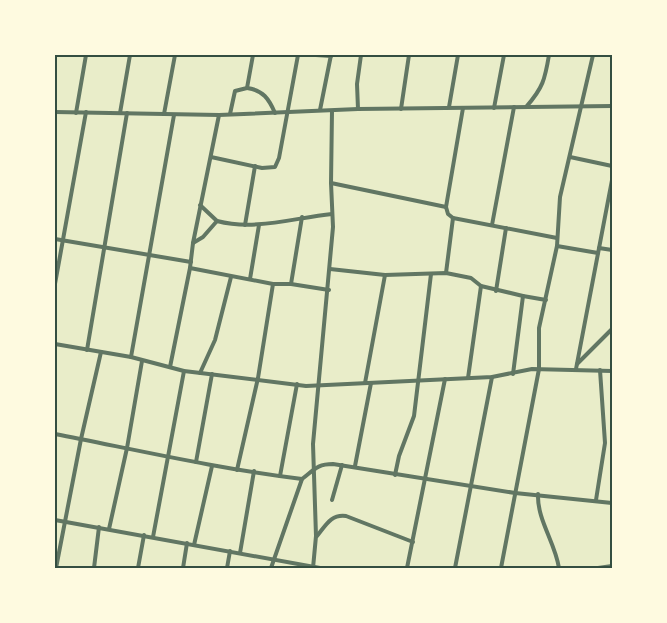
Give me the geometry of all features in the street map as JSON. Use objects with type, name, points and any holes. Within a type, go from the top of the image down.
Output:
[{"type":"street","points":[[76,113],[86,55]]},
{"type":"street","points":[[120,113],[130,55]]},
{"type":"street","points":[[164,114],[175,55]]},
{"type":"street","points":[[247,88],[253,55]]},
{"type":"street","points":[[211,156],[272,169],[278,164],[298,55]]},
{"type":"street","points":[[316,55],[331,56],[320,110]]},
{"type":"street","points":[[358,109],[361,55]]},
{"type":"street","points":[[401,109],[409,55]]},
{"type":"street","points":[[449,107],[458,55]]},
{"type":"street","points":[[494,108],[504,55]]},
{"type":"street","points":[[526,107],[541,90],[549,55]]},
{"type":"street","points":[[501,568],[540,369],[539,328],[557,246],[560,197],[593,55]]},
{"type":"street","points":[[230,114],[235,91],[247,88],[256,89],[265,95],[275,113]]},
{"type":"street","points":[[55,112],[219,115],[358,109],[612,106]]},
{"type":"street","points":[[492,225],[514,107]]},
{"type":"street","points":[[463,108],[446,206],[448,214],[453,218],[556,238]]},
{"type":"street","points":[[313,567],[316,536],[313,468],[317,385],[329,290],[333,227],[331,183],[332,111]]},
{"type":"street","points":[[55,284],[86,112]]},
{"type":"street","points":[[87,350],[102,249],[127,113]]},
{"type":"street","points":[[131,357],[174,115]]},
{"type":"street","points":[[170,367],[190,268],[192,243],[219,115]]},
{"type":"street","points":[[570,157],[612,166]]},
{"type":"street","points":[[245,225],[255,166]]},
{"type":"street","points":[[576,367],[612,180]]},
{"type":"street","points":[[331,183],[446,206]]},
{"type":"street","points":[[200,205],[217,221],[245,225],[259,225],[302,217],[332,214]]},
{"type":"street","points":[[292,284],[302,217]]},
{"type":"street","points":[[446,273],[453,218]]},
{"type":"street","points":[[192,243],[203,237],[217,221]]},
{"type":"street","points":[[250,279],[259,225]]},
{"type":"street","points":[[496,291],[506,228]]},
{"type":"street","points":[[55,239],[148,257],[191,262]]},
{"type":"street","points":[[557,246],[598,253]]},
{"type":"street","points":[[599,248],[612,250]]},
{"type":"street","points":[[190,268],[273,284],[292,284],[329,290]]},
{"type":"street","points":[[330,269],[385,275],[446,273],[472,278],[482,286],[496,291],[546,300]]},
{"type":"street","points":[[395,475],[399,456],[414,416],[431,274]]},
{"type":"street","points":[[365,383],[385,275]]},
{"type":"street","points":[[200,373],[215,340],[232,277]]},
{"type":"street","points":[[237,470],[258,378],[273,284]]},
{"type":"street","points":[[468,378],[482,286]]},
{"type":"street","points":[[513,374],[523,296]]},
{"type":"street","points":[[576,367],[612,329]]},
{"type":"street","points":[[55,344],[131,357],[184,371],[317,385],[492,378],[540,369],[576,367],[612,371]]},
{"type":"street","points":[[56,568],[81,439],[101,352]]},
{"type":"street","points":[[109,529],[127,448],[142,361]]},
{"type":"street","points":[[596,500],[606,443],[600,370]]},
{"type":"street","points":[[153,537],[170,457],[184,371]]},
{"type":"street","points":[[196,462],[212,374]]},
{"type":"street","points":[[455,568],[492,378]]},
{"type":"street","points":[[407,568],[427,480],[445,380]]},
{"type":"street","points":[[280,476],[297,384]]},
{"type":"street","points":[[355,466],[371,384]]},
{"type":"street","points":[[55,434],[212,466],[302,479]]},
{"type":"street","points":[[270,568],[302,479],[313,468],[321,464],[355,466],[395,475],[515,493],[612,503]]},
{"type":"street","points":[[332,500],[342,465]]},
{"type":"street","points":[[194,544],[212,466]]},
{"type":"street","points":[[240,553],[254,471]]},
{"type":"street","points":[[538,494],[538,511],[557,555],[559,568]]},
{"type":"street","points":[[316,536],[330,519],[337,515],[346,516],[412,542]]},
{"type":"street","points":[[55,520],[320,568]]},
{"type":"street","points":[[94,568],[99,528]]},
{"type":"street","points":[[138,568],[144,535]]},
{"type":"street","points":[[183,568],[187,543]]},
{"type":"street","points":[[227,568],[230,551]]},
{"type":"street","points":[[598,568],[612,566]]}]
